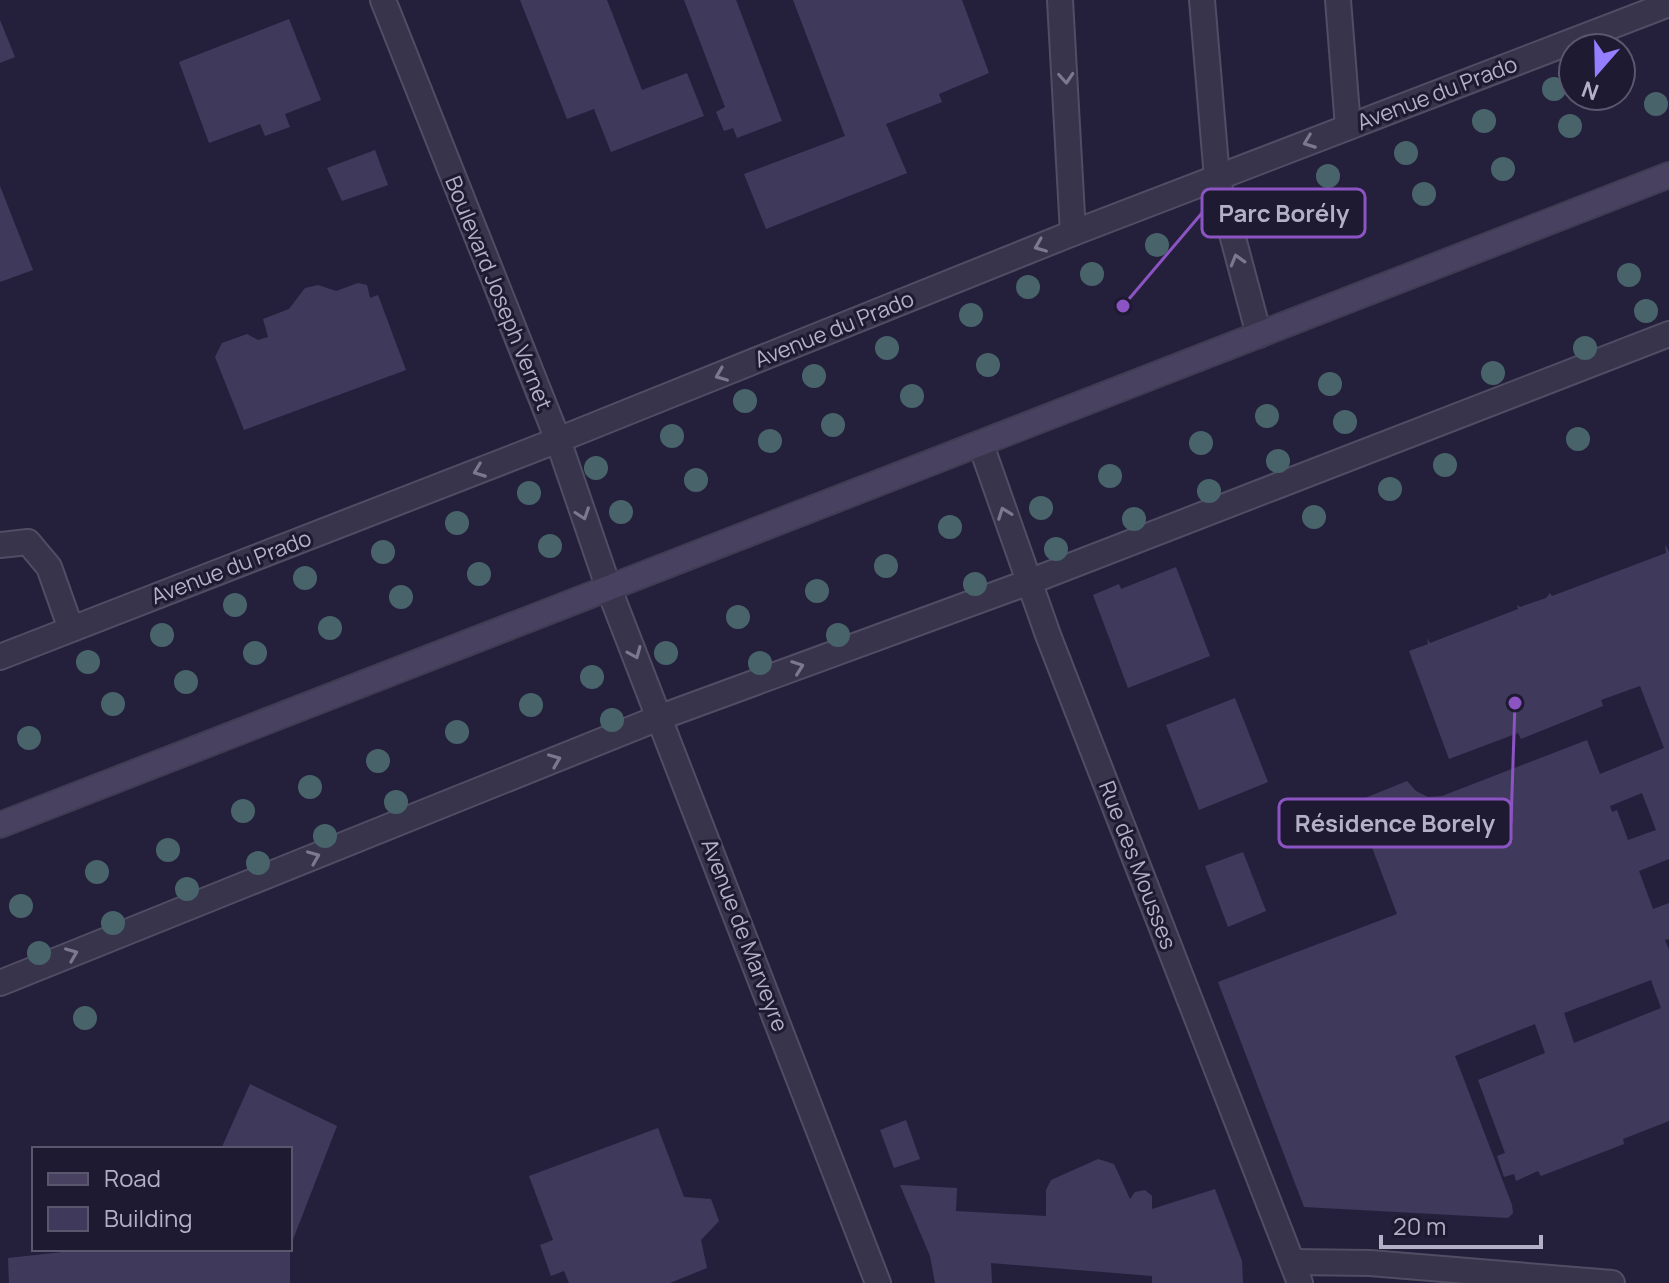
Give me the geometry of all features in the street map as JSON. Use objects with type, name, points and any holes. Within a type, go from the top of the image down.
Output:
[{"type":"main road","points":[[0,825],[1669,175]]},
{"type":"street","name":"Boulevard Joseph Vernet","points":[[383,0],[558,440],[609,589]]},
{"type":"street","points":[[1060,0],[1073,233]]},
{"type":"street","points":[[1202,0],[1217,178],[1259,335]]},
{"type":"street","points":[[1338,0],[1348,127]]},
{"type":"street","name":"Avenue du Prado","points":[[0,657],[558,440],[1073,233],[1669,4]]},
{"type":"street","points":[[0,983],[661,717],[1029,582],[1669,334]]},
{"type":"street","name":"Rue des Mousses","points":[[981,445],[1029,582],[1297,1273]]},
{"type":"street","points":[[0,545],[28,542],[49,567],[71,629]]},
{"type":"street","name":"Avenue de Marveyre","points":[[609,589],[878,1283]]},
{"type":"street","points":[[1297,1273],[1370,1263],[1612,1283]]},
{"type":"building","points":[[520,0],[607,0],[642,90],[687,73],[704,116],[611,152],[594,109],[567,119]]},
{"type":"building","points":[[684,0],[736,0],[782,121],[737,138],[733,128],[724,131],[716,112],[725,107]]},
{"type":"building","points":[[793,0],[962,0],[989,73],[939,94],[942,102],[886,124],[907,173],[766,229],[744,174],[845,136]]},
{"type":"building","points":[[289,19],[321,100],[285,114],[290,127],[265,136],[260,124],[209,143],[179,62]]},
{"type":"building","points":[[0,20],[15,57],[0,63]]},
{"type":"building","points":[[375,150],[388,185],[342,201],[327,168]]},
{"type":"building","points":[[0,186],[33,270],[0,282]]},
{"type":"building","points":[[358,283],[367,285],[370,298],[378,295],[406,370],[244,430],[215,357],[222,343],[247,334],[258,340],[268,337],[263,319],[289,309],[305,288],[318,285],[336,291]]},
{"type":"building","points":[[1665,544],[1669,552],[1669,859],[1639,871],[1653,909],[1669,903],[1669,939],[1665,940],[1669,950],[1669,1121],[1623,1139],[1624,1144],[1541,1176],[1538,1171],[1516,1181],[1514,1174],[1504,1177],[1497,1156],[1505,1153],[1478,1080],[1545,1053],[1535,1024],[1455,1056],[1512,1205],[1513,1213],[1508,1218],[1304,1207],[1218,982],[1397,914],[1355,802],[1407,781],[1416,791],[1428,797],[1442,796],[1587,740],[1600,774],[1664,748],[1640,686],[1601,700],[1603,706],[1521,739],[1518,733],[1449,759],[1409,651],[1428,644],[1427,638],[1430,643],[1518,609],[1517,605],[1520,607],[1546,598],[1550,593],[1552,596],[1666,553]],"holes":[[[1642,793],[1656,830],[1628,840],[1617,810],[1612,812],[1610,806]],[[1651,980],[1661,1008],[1574,1043],[1564,1013]]]},
{"type":"building","points":[[1176,567],[1210,656],[1128,688],[1093,595],[1119,584],[1121,589]]},
{"type":"building","points":[[1235,698],[1268,782],[1199,810],[1166,725]]},
{"type":"building","points":[[1243,852],[1266,911],[1228,927],[1205,866]]},
{"type":"building","points":[[250,1084],[337,1126],[292,1242],[292,1147],[222,1147]]},
{"type":"building","points":[[906,1120],[920,1159],[894,1168],[880,1130]]},
{"type":"building","points":[[658,1128],[684,1197],[711,1199],[719,1221],[701,1240],[707,1268],[670,1283],[569,1283],[564,1271],[551,1276],[540,1245],[553,1240],[529,1176]]},
{"type":"building","points":[[1098,1159],[1114,1164],[1130,1199],[1135,1192],[1145,1190],[1152,1196],[1152,1209],[1215,1189],[1242,1261],[1243,1283],[1152,1283],[1152,1276],[991,1263],[992,1283],[935,1283],[930,1256],[900,1185],[957,1188],[956,1211],[1046,1216],[1046,1190],[1051,1180]]},
{"type":"building","points":[[73,1251],[290,1251],[290,1283],[9,1283],[8,1258]]},
{"type":"place","name":"Parc Borély","points":[[1123,306]]},
{"type":"place","name":"Résidence Borely","points":[[1515,703]]}]
